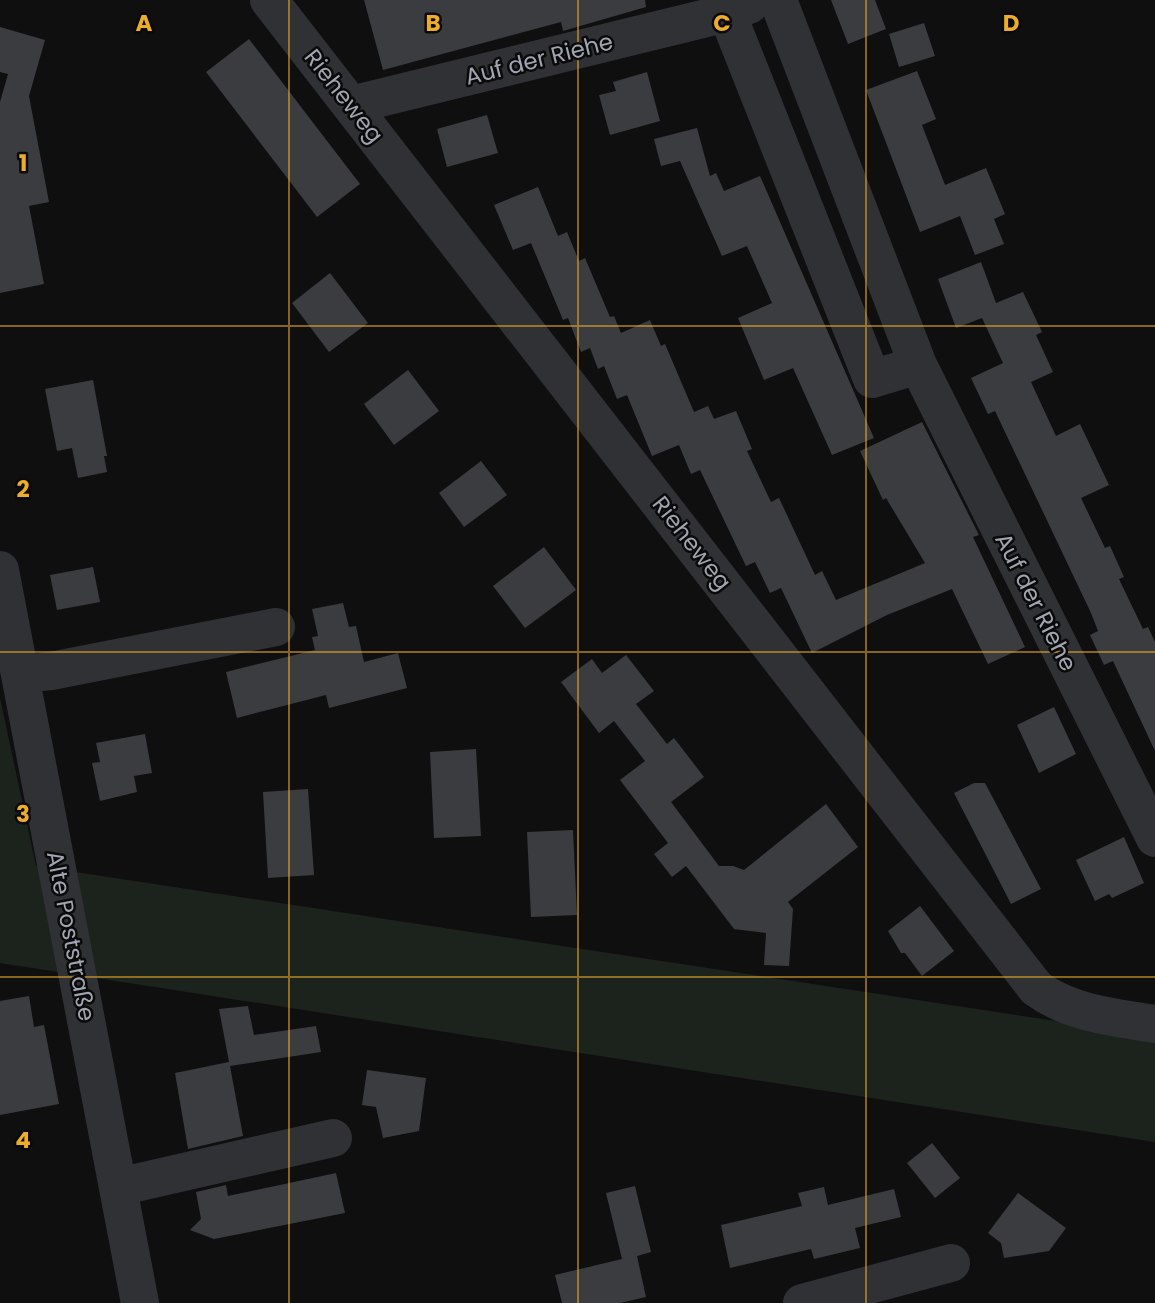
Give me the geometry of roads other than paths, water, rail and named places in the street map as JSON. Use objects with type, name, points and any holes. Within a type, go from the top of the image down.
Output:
[{"type":"street","name":"Rieheweg","points":[[269,0],[1036,988],[1060,1004],[1080,1011],[1155,1024]]},
{"type":"street","name":"Auf der Riehe","points":[[351,105],[727,13],[764,0]]},
{"type":"street","name":"Auf der Riehe","points":[[778,0],[918,365],[1155,838]]},
{"type":"street","points":[[727,13],[872,379],[918,365]]},
{"type":"street","name":"Alte Poststraße","points":[[0,570],[140,1303]]},
{"type":"street","points":[[20,674],[51,671],[276,627]]},
{"type":"street","points":[[118,1187],[333,1138]]},
{"type":"street","points":[[802,1303],[951,1263]]}]
